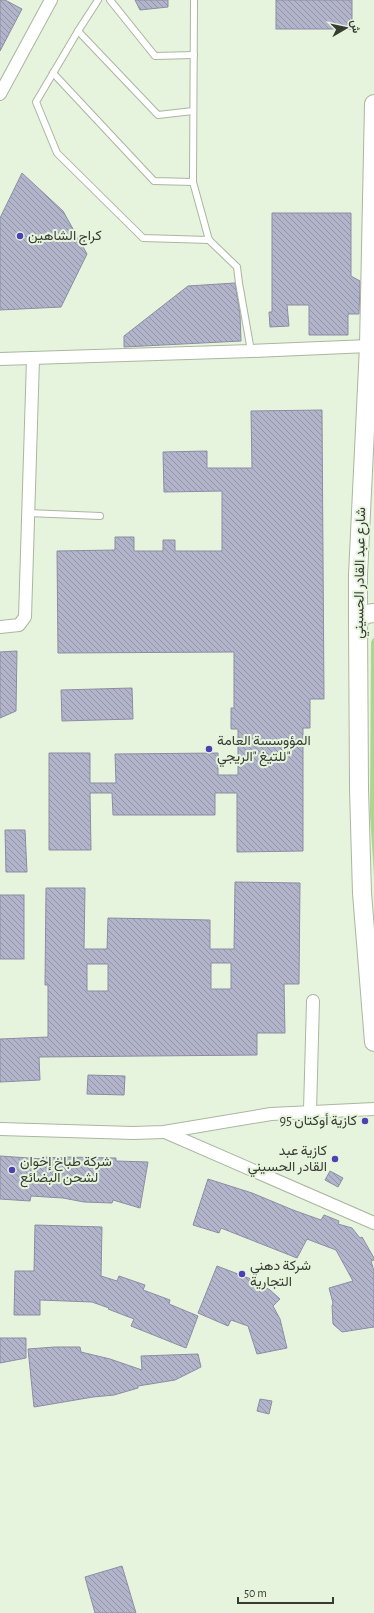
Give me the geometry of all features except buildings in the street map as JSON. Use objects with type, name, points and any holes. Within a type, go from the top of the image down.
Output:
[{"type":"main road","name":"شارع عبد القادر الحسيني","points":[[374,104],[369,346],[366,616],[359,789],[362,893],[374,1042]]},
{"type":"street","points":[[0,94],[51,0]]},
{"type":"street","points":[[0,359],[251,352],[369,346]]},
{"type":"street","points":[[0,627],[19,625],[25,617],[33,359]]},
{"type":"street","points":[[310,1111],[313,1001]]},
{"type":"street","points":[[0,1129],[134,1133],[164,1132],[256,1116],[310,1111],[374,1109]]},
{"type":"street","points":[[164,1132],[374,1223]]},
{"type":"lane","points":[[98,0],[36,102],[57,153],[143,238],[209,240]]},
{"type":"lane","points":[[110,0],[155,56],[194,55]]},
{"type":"lane","points":[[194,0],[193,182],[209,240],[237,267],[238,283],[251,352]]},
{"type":"lane","points":[[78,31],[158,115],[193,111]]},
{"type":"lane","points":[[53,73],[154,181],[193,182]]},
{"type":"lane","points":[[28,514],[100,516]]},
{"type":"green space","points":[[373,638],[374,876],[370,814],[371,642]]},
{"type":"place","name":"كراج الشاهين","points":[[20,236]]},
{"type":"place","name":"المؤوسسة العامة للتيغ \"الريجي\"","points":[[209,749]]},
{"type":"place","name":"كازية أوكتان 95","points":[[365,1121]]},
{"type":"place","name":"كازية عبد القادر الحسيني","points":[[335,1159]]},
{"type":"place","name":"شركة طباخ إخوان لشحن البضائع","points":[[12,1170]]},
{"type":"place","name":"شركة دهني التجارية","points":[[242,1274]]}]
